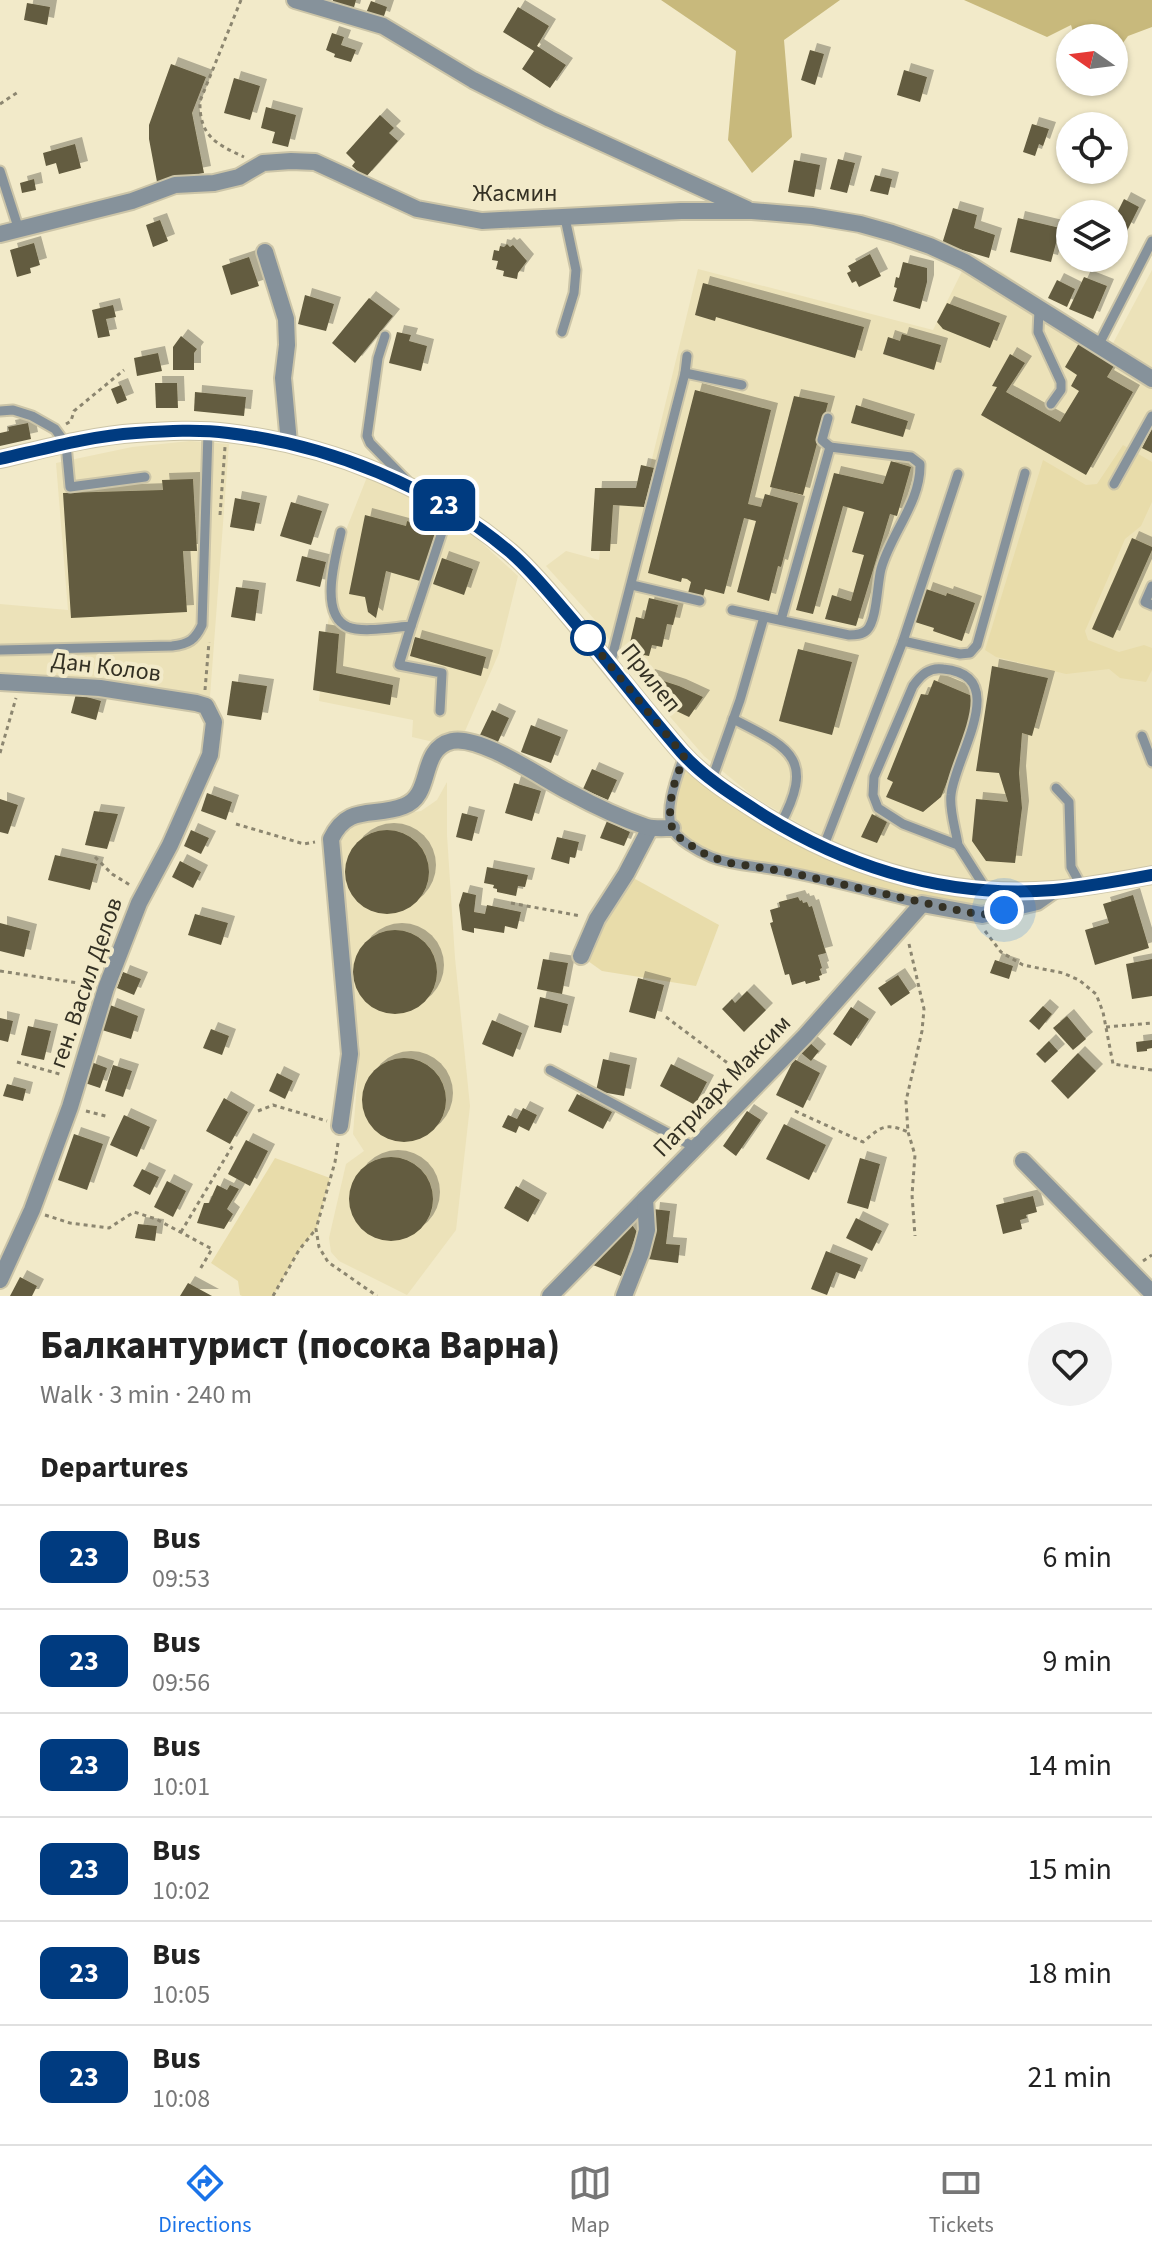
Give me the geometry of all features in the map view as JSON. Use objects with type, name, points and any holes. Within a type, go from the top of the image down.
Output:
[{"type":"street","points":[[295,0],[383,26],[473,80],[752,211]]},
{"type":"street","name":"Жасмин","points":[[0,234],[132,201],[175,185],[214,183],[239,177],[263,163],[291,161],[315,162],[417,209],[482,221],[681,211],[752,211],[812,216],[892,233],[965,262],[1152,379]]},
{"type":"street","points":[[265,252],[286,319],[283,378],[289,443]]},
{"type":"street","name":"Прилеп","points":[[0,459],[61,437],[227,432],[289,443],[350,462],[414,488],[450,508],[519,560],[684,756],[780,825],[823,848],[870,868],[934,883],[987,890],[1054,890],[1152,875]]},
{"type":"street","name":"Дан Колов","points":[[0,682],[100,688],[206,706]]},
{"type":"street","name":"ген. Васил Делов","points":[[0,1280],[32,1210],[70,1107],[106,988],[144,892],[170,845],[210,755],[214,722],[206,706]]},
{"type":"street","points":[[340,1126],[350,1054],[331,839],[336,828],[348,817],[405,806],[418,797],[429,761],[442,745],[465,741],[518,761],[568,792],[650,828],[672,828]]},
{"type":"street","points":[[581,956],[597,919],[626,874],[650,828]]},
{"type":"street","points":[[922,904],[982,915],[1037,902],[1054,890]]},
{"type":"street","name":"Патриарх Максим","points":[[550,1296],[758,1086],[922,904]]},
{"type":"street","points":[[1023,1161],[1152,1293]]},
{"type":"street","points":[[624,1296],[647,1230],[645,1199]]},
{"type":"lane","points":[[0,171],[19,230]]},
{"type":"lane","points":[[562,332],[574,293],[576,270],[565,218]]},
{"type":"lane","points":[[1098,346],[1152,241]]},
{"type":"lane","points":[[1035,307],[1038,332],[1061,382],[1061,390],[1051,404]]},
{"type":"lane","points":[[385,336],[378,358],[367,436],[370,443],[414,488]]},
{"type":"lane","points":[[610,665],[687,356]]},
{"type":"lane","points":[[685,373],[742,385]]},
{"type":"lane","points":[[0,411],[13,410],[32,416],[61,437],[70,487],[145,477]]},
{"type":"lane","points":[[1114,484],[1152,416]]},
{"type":"lane","points":[[732,610],[849,635],[859,635],[868,629],[872,621],[881,568],[918,487],[920,464],[911,457],[830,447],[822,440],[828,418]]},
{"type":"lane","points":[[0,650],[172,646],[186,644],[196,638],[202,625],[208,432]]},
{"type":"lane","points":[[781,620],[830,447]]},
{"type":"lane","points":[[903,641],[960,654],[970,653],[977,645],[1025,473]]},
{"type":"lane","points":[[823,848],[903,641],[958,474]]},
{"type":"lane","points":[[440,711],[442,673],[399,665],[450,508]]},
{"type":"lane","points":[[341,532],[330,590],[333,607],[341,621],[348,627],[360,629],[411,626]]},
{"type":"lane","points":[[632,585],[700,601]]},
{"type":"lane","points":[[1152,586],[1145,602],[1152,605]]},
{"type":"lane","points":[[712,779],[764,617]]},
{"type":"lane","points":[[958,845],[903,824],[878,808],[873,795],[874,777],[913,686],[922,674],[936,668],[962,673],[973,682],[978,693],[977,711],[950,796],[958,845],[987,890]]},
{"type":"lane","points":[[733,719],[770,738],[788,752],[797,766],[796,783],[780,825]]},
{"type":"lane","points":[[1142,736],[1152,762]]},
{"type":"lane","points":[[684,756],[672,791],[672,828],[681,839],[708,856],[922,904]]},
{"type":"lane","points":[[1056,788],[1069,802],[1071,867],[1082,887]]},
{"type":"lane","points":[[550,1070],[696,1148]]},
{"type":"path","points":[[241,0],[200,101],[200,116],[207,134],[221,146],[263,163]]},
{"type":"path","points":[[0,104],[18,92]]},
{"type":"path","points":[[61,437],[74,411],[124,370]]},
{"type":"path","points":[[0,753],[20,683]]},
{"type":"path","points":[[236,824],[304,844],[331,839]]},
{"type":"path","points":[[95,857],[112,874],[144,892]]},
{"type":"path","points":[[511,903],[597,919]]},
{"type":"path","points":[[982,915],[986,934],[1001,952],[1023,965],[1063,973],[1079,980],[1096,994],[1113,1064],[1152,1070]]},
{"type":"path","points":[[905,922],[924,1009],[906,1101],[908,1132],[915,1155],[912,1195],[915,1236]]},
{"type":"path","points":[[0,971],[106,988]]},
{"type":"path","points":[[666,1017],[758,1086]]},
{"type":"path","points":[[1106,1027],[1152,1023]]},
{"type":"path","points":[[17,1062],[78,1080]]},
{"type":"path","points":[[258,1111],[273,1105],[340,1126],[335,1162],[316,1229],[299,1250],[273,1296]]},
{"type":"path","points":[[70,1107],[109,1117]]},
{"type":"path","points":[[795,1111],[863,1142],[881,1127],[894,1125],[908,1132]]},
{"type":"path","points":[[181,1232],[233,1145]]},
{"type":"path","points":[[32,1210],[70,1223],[109,1228],[134,1212],[156,1219],[212,1249],[199,1271]]},
{"type":"path","points":[[316,1229],[319,1247],[328,1262],[377,1296]]},
{"type":"shaded area","points":[[661,0],[840,0],[784,40],[792,137],[752,173],[728,140],[736,51]]},
{"type":"shaded area","points":[[964,0],[1152,0],[1152,27],[1128,36],[1128,24],[1056,24],[1056,32],[1047,37]]},
{"type":"shaded area","points":[[969,257],[1002,272],[1111,347],[1152,270],[1152,868],[1031,883],[979,882],[921,872],[869,857],[812,831],[754,797],[704,756],[639,681],[595,620],[546,566],[566,551],[599,560],[606,500],[643,496],[698,269],[933,330]]},
{"type":"shaded area","points":[[190,441],[229,444],[209,710],[0,677],[0,604],[68,610],[56,463],[132,447]]},
{"type":"shaded area","points":[[1123,445],[1152,462],[1152,502],[1141,526],[1125,539],[1085,631],[1088,640],[1119,652],[1144,645],[1152,648],[1152,670],[1146,682],[1120,678],[1109,669],[1066,674],[996,657],[985,650],[1043,460],[1086,485],[1097,484]]},
{"type":"shaded area","points":[[367,477],[414,497],[470,532],[518,576],[499,653],[462,738],[442,744],[412,737],[413,720],[319,701],[328,622],[346,530]]},
{"type":"shaded area","points":[[681,764],[795,844],[868,873],[1030,896],[982,915],[729,863],[681,839],[670,811]]},
{"type":"shaded area","points":[[447,782],[447,835],[455,958],[470,1106],[456,1230],[407,1295],[339,1261],[331,1252],[329,1238],[346,1164],[364,1151],[353,1134],[360,1046],[346,977],[337,862],[340,843],[347,832],[358,824],[374,818],[421,811],[437,800]]},
{"type":"shaded area","points":[[626,874],[719,925],[696,986],[602,971],[581,956]]},
{"type":"shaded area","points":[[275,1158],[330,1178],[316,1229],[299,1250],[273,1296],[242,1296],[238,1281],[211,1263]]},
{"type":"building","points":[[333,0],[356,0],[353,11],[332,5]]},
{"type":"building","points":[[371,1],[387,7],[383,19],[366,13]]},
{"type":"building","points":[[27,3],[50,7],[47,25],[24,20]]},
{"type":"building","points":[[518,7],[549,26],[537,46],[566,65],[550,88],[522,69],[534,51],[503,32]]},
{"type":"building","points":[[332,33],[344,37],[341,45],[356,50],[351,62],[334,57],[335,54],[326,50]]},
{"type":"building","points":[[810,50],[824,54],[815,85],[801,80]]},
{"type":"building","points":[[171,64],[206,77],[192,113],[204,173],[157,182],[149,125]]},
{"type":"building","points":[[904,70],[927,77],[920,102],[897,95]]},
{"type":"building","points":[[234,78],[260,86],[250,120],[224,113]]},
{"type":"building","points":[[266,107],[296,115],[288,147],[272,143],[275,132],[261,128]]},
{"type":"building","points":[[380,115],[394,128],[389,133],[398,141],[365,178],[352,166],[355,162],[346,153]]},
{"type":"building","points":[[1032,124],[1049,129],[1043,146],[1039,144],[1035,156],[1023,152]]},
{"type":"building","points":[[75,144],[81,168],[59,174],[56,163],[46,166],[43,153]]},
{"type":"building","points":[[838,159],[855,163],[847,193],[830,189]]},
{"type":"building","points":[[794,160],[820,165],[814,197],[788,192]]},
{"type":"building","points":[[875,175],[892,179],[888,195],[870,191]]},
{"type":"building","points":[[34,179],[36,190],[22,193],[20,183]]},
{"type":"building","points":[[1128,201],[1139,207],[1128,229]]},
{"type":"building","points":[[953,208],[977,215],[974,228],[995,235],[989,258],[942,244]]},
{"type":"building","points":[[1018,218],[1056,227],[1051,262],[1010,252]]},
{"type":"building","points":[[160,220],[168,241],[153,247],[146,225]]},
{"type":"building","points":[[34,243],[40,265],[30,268],[31,273],[17,277],[10,250]]},
{"type":"building","points":[[507,244],[510,247],[513,245],[527,261],[517,279],[503,276],[504,271],[496,269],[498,261],[492,260],[494,250],[499,251],[500,246]]},
{"type":"building","points":[[870,254],[881,276],[859,287],[856,281],[852,283],[847,273],[851,271],[848,266]]},
{"type":"building","points":[[249,257],[259,286],[231,295],[222,266]]},
{"type":"building","points":[[903,262],[927,268],[920,309],[893,301],[896,277],[899,278]]},
{"type":"building","points":[[1084,277],[1107,286],[1093,319],[1069,309]]},
{"type":"building","points":[[1057,280],[1075,289],[1067,307],[1048,298]]},
{"type":"building","points":[[703,283],[864,327],[855,358],[716,317],[715,321],[695,315]]},
{"type":"building","points":[[305,295],[334,304],[326,331],[298,324]]},
{"type":"building","points":[[369,298],[393,316],[355,363],[332,343]]},
{"type":"building","points":[[947,303],[1000,323],[990,348],[943,329],[937,322]]},
{"type":"building","points":[[113,305],[116,317],[106,319],[110,336],[98,338],[92,310]]},
{"type":"building","points":[[397,332],[411,335],[409,341],[427,346],[421,371],[389,363]]},
{"type":"building","points":[[902,334],[941,345],[934,370],[883,354],[888,337],[900,341]]},
{"type":"building","points":[[181,336],[197,349],[194,353],[194,370],[173,370],[173,347]]},
{"type":"building","points":[[1079,343],[1115,364],[1107,377],[1133,392],[1086,475],[981,415],[997,387],[992,386],[1010,354],[1025,363],[1006,392],[1060,422],[1079,391],[1071,386],[1077,375],[1065,367]]},
{"type":"building","points":[[158,353],[162,371],[137,376],[134,358]]},
{"type":"building","points":[[155,383],[177,383],[178,408],[156,408]]},
{"type":"building","points":[[121,385],[127,400],[117,404],[111,389]]},
{"type":"building","points":[[695,390],[771,410],[748,504],[761,507],[765,494],[798,503],[769,601],[737,592],[756,521],[744,518],[724,594],[705,589],[703,597],[688,593],[691,582],[687,579],[682,578],[681,582],[648,573]]},
{"type":"building","points":[[195,392],[246,397],[244,416],[194,411]]},
{"type":"building","points":[[794,396],[828,403],[803,495],[770,487]]},
{"type":"building","points":[[856,405],[908,421],[903,437],[851,423]]},
{"type":"building","points":[[28,423],[31,439],[0,446],[0,433],[9,431],[8,427]]},
{"type":"building","points":[[1152,428],[1152,453],[1142,448]]},
{"type":"building","points":[[891,461],[911,467],[897,516],[890,514],[856,626],[825,619],[832,595],[851,601],[864,555],[852,552],[864,512],[843,506],[813,614],[796,610],[834,473],[883,484]]},
{"type":"building","points":[[641,465],[654,468],[644,507],[613,505],[610,551],[591,551],[595,488],[636,488]]},
{"type":"building","points":[[193,479],[197,551],[183,551],[187,612],[71,618],[63,493],[163,490],[162,480]]},
{"type":"building","points":[[235,498],[260,503],[254,531],[230,527]]},
{"type":"building","points":[[291,502],[322,511],[311,545],[280,536]]},
{"type":"building","points":[[365,515],[406,526],[407,521],[436,531],[420,581],[386,571],[376,618],[368,612],[365,597],[349,594]]},
{"type":"building","points":[[1132,538],[1152,547],[1152,550],[1113,638],[1092,629]]},
{"type":"building","points":[[302,556],[326,562],[320,587],[296,581]]},
{"type":"building","points":[[442,558],[473,569],[464,595],[433,584]]},
{"type":"building","points":[[236,587],[259,590],[255,621],[231,617]]},
{"type":"building","points":[[926,589],[975,603],[962,641],[915,622]]},
{"type":"building","points":[[649,598],[678,605],[673,625],[667,624],[662,647],[652,645],[649,656],[639,654],[636,666],[627,660],[628,651],[636,617],[644,619]]},
{"type":"building","points":[[319,631],[339,634],[336,673],[393,685],[390,705],[313,690]]},
{"type":"building","points":[[415,637],[486,657],[481,676],[410,656]]},
{"type":"building","points":[[798,649],[852,662],[832,735],[779,721]]},
{"type":"building","points":[[992,666],[1048,678],[1032,736],[1022,733],[1019,773],[1022,808],[1015,863],[986,861],[972,841],[976,799],[1008,802],[999,773],[976,771]]},
{"type":"building","points":[[648,676],[703,697],[689,717],[670,708],[646,682]]},
{"type":"building","points":[[934,680],[972,696],[969,727],[941,797],[923,812],[886,797],[893,782],[887,779],[921,694],[928,695]]},
{"type":"building","points":[[232,681],[267,686],[261,720],[227,715]]},
{"type":"building","points":[[76,694],[101,701],[96,720],[71,713]]},
{"type":"building","points":[[492,710],[509,718],[497,744],[480,735]]},
{"type":"building","points":[[531,725],[561,737],[551,763],[521,752]]},
{"type":"building","points":[[592,769],[617,780],[608,800],[583,789]]},
{"type":"building","points":[[514,783],[541,791],[532,821],[505,813]]},
{"type":"building","points":[[207,793],[232,802],[226,820],[201,811]]},
{"type":"building","points":[[0,799],[18,805],[8,834],[0,832]]},
{"type":"building","points":[[94,811],[118,814],[107,849],[85,845]]},
{"type":"building","points":[[462,813],[478,817],[472,841],[456,837]]},
{"type":"building","points":[[872,814],[887,822],[877,843],[861,837]]},
{"type":"building","points":[[607,821],[630,832],[624,846],[600,838]]},
{"type":"building","points":[[191,830],[209,838],[201,854],[184,846]]},
{"type":"building","points":[[387,830],[410,837],[422,849],[429,872],[422,895],[410,907],[387,914],[364,907],[352,895],[345,872],[352,849],[364,837]]},
{"type":"building","points":[[557,837],[579,842],[575,858],[570,857],[569,864],[551,859]]},
{"type":"building","points":[[55,855],[97,864],[90,890],[48,880]]},
{"type":"building","points":[[180,861],[201,872],[193,888],[172,877]]},
{"type":"building","points":[[487,867],[528,875],[525,887],[518,886],[516,896],[497,892],[494,885],[484,883]]},
{"type":"building","points":[[463,892],[476,895],[474,912],[485,914],[487,905],[521,912],[517,929],[505,926],[504,933],[474,928],[474,933],[462,930],[459,905]]},
{"type":"building","points":[[1133,895],[1149,948],[1095,965],[1085,930],[1109,923],[1103,904]]},
{"type":"building","points":[[798,897],[809,907],[812,906],[826,953],[818,955],[822,968],[820,980],[792,985],[789,974],[785,975],[770,923],[773,922],[770,910],[780,907],[779,902]]},
{"type":"building","points":[[195,914],[228,923],[221,945],[188,935]]},
{"type":"building","points":[[0,923],[30,931],[24,957],[0,951]]},
{"type":"building","points":[[395,930],[411,933],[430,949],[437,972],[434,988],[418,1007],[395,1014],[379,1011],[360,995],[353,972],[356,956],[372,937]]},
{"type":"building","points":[[543,959],[568,963],[562,994],[537,989]]},
{"type":"building","points":[[1152,959],[1152,996],[1132,999],[1126,964]]},
{"type":"building","points":[[995,960],[1013,966],[1009,979],[990,973]]},
{"type":"building","points":[[123,972],[141,979],[134,995],[117,988]]},
{"type":"building","points":[[898,975],[910,993],[891,1006],[878,988]]},
{"type":"building","points":[[638,978],[664,985],[655,1019],[629,1012]]},
{"type":"building","points":[[747,991],[766,1010],[744,1032],[722,1009],[732,999],[735,1003]]},
{"type":"building","points":[[540,997],[568,1004],[561,1033],[534,1027]]},
{"type":"building","points":[[110,1005],[138,1016],[131,1039],[102,1030]]},
{"type":"building","points":[[1043,1006],[1052,1014],[1039,1030],[1029,1021]]},
{"type":"building","points":[[851,1007],[869,1019],[851,1046],[833,1034]]},
{"type":"building","points":[[1067,1016],[1086,1039],[1073,1050],[1053,1028]]},
{"type":"building","points":[[0,1018],[13,1021],[8,1042],[0,1040]]},
{"type":"building","points":[[492,1020],[522,1033],[513,1057],[482,1044]]},
{"type":"building","points":[[28,1026],[51,1031],[44,1060],[21,1055]]},
{"type":"building","points":[[211,1029],[229,1036],[222,1055],[203,1048]]},
{"type":"building","points":[[1152,1040],[1152,1048],[1137,1052],[1136,1042]]},
{"type":"building","points":[[1049,1041],[1058,1051],[1045,1063],[1036,1054]]},
{"type":"building","points":[[809,1042],[819,1051],[811,1061],[800,1052]]},
{"type":"building","points":[[1078,1053],[1096,1071],[1068,1099],[1051,1081]]},
{"type":"building","points":[[404,1058],[420,1061],[439,1077],[446,1100],[443,1116],[427,1135],[404,1142],[388,1139],[369,1123],[362,1100],[365,1084],[381,1065]]},
{"type":"building","points":[[603,1059],[630,1065],[624,1096],[596,1091]]},
{"type":"building","points":[[794,1059],[820,1073],[803,1108],[776,1095]]},
{"type":"building","points":[[91,1062],[107,1068],[100,1088],[85,1083]]},
{"type":"building","points":[[671,1064],[707,1082],[695,1105],[660,1086]]},
{"type":"building","points":[[113,1065],[132,1071],[123,1097],[105,1091]]},
{"type":"building","points":[[277,1073],[293,1081],[285,1099],[269,1091]]},
{"type":"building","points":[[7,1084],[26,1089],[23,1101],[3,1096]]},
{"type":"building","points":[[577,1094],[612,1112],[603,1129],[568,1111]]},
{"type":"building","points":[[224,1098],[248,1112],[230,1144],[206,1131]]},
{"type":"building","points":[[523,1108],[537,1115],[529,1131],[519,1126],[516,1133],[502,1127],[508,1115],[517,1119]]},
{"type":"building","points":[[747,1111],[761,1120],[736,1156],[723,1146]]},
{"type":"building","points":[[124,1115],[150,1127],[137,1157],[110,1145]]},
{"type":"building","points":[[784,1124],[826,1145],[809,1180],[766,1159]]},
{"type":"building","points":[[74,1134],[103,1144],[87,1190],[58,1180]]},
{"type":"building","points":[[246,1140],[268,1151],[250,1186],[228,1174]]},
{"type":"building","points":[[391,1157],[407,1160],[426,1176],[433,1199],[430,1215],[414,1234],[391,1241],[375,1238],[356,1222],[349,1199],[352,1183],[368,1164]]},
{"type":"building","points":[[860,1158],[880,1164],[868,1209],[847,1203]]},
{"type":"building","points":[[142,1169],[159,1177],[150,1195],[133,1186]]},
{"type":"building","points":[[167,1181],[186,1191],[173,1217],[154,1207]]},
{"type":"building","points":[[217,1185],[227,1190],[230,1185],[239,1189],[227,1209],[233,1214],[224,1229],[197,1223],[204,1203],[209,1203]]},
{"type":"building","points":[[516,1186],[540,1200],[528,1222],[504,1208]]},
{"type":"building","points":[[1033,1196],[1037,1212],[1020,1220],[1022,1229],[1003,1234],[996,1205]]},
{"type":"building","points":[[653,1209],[670,1211],[666,1244],[680,1245],[678,1263],[648,1259]]},
{"type":"building","points":[[856,1218],[882,1231],[872,1251],[846,1238]]},
{"type":"building","points":[[630,1222],[637,1232],[621,1276],[593,1265]]},
{"type":"building","points":[[138,1224],[157,1226],[155,1241],[135,1238]]},
{"type":"building","points":[[826,1251],[861,1265],[855,1279],[836,1272],[827,1295],[811,1289]]},
{"type":"building","points":[[20,1277],[37,1286],[32,1296],[10,1296]]},
{"type":"building","points":[[188,1283],[212,1296],[180,1296]]},
{"type":"bus line","name":"23","points":[[0,459],[134,433],[227,432],[289,443],[350,462],[414,488],[450,508],[510,552],[586,636],[684,756],[739,799],[808,841],[870,868],[934,883],[987,890],[1054,890],[1152,875]]},
{"type":"route","points":[[588,638],[586,636],[684,756],[672,791],[670,811],[672,828],[681,839],[708,856],[730,863],[783,871],[982,915],[1004,910]]}]
